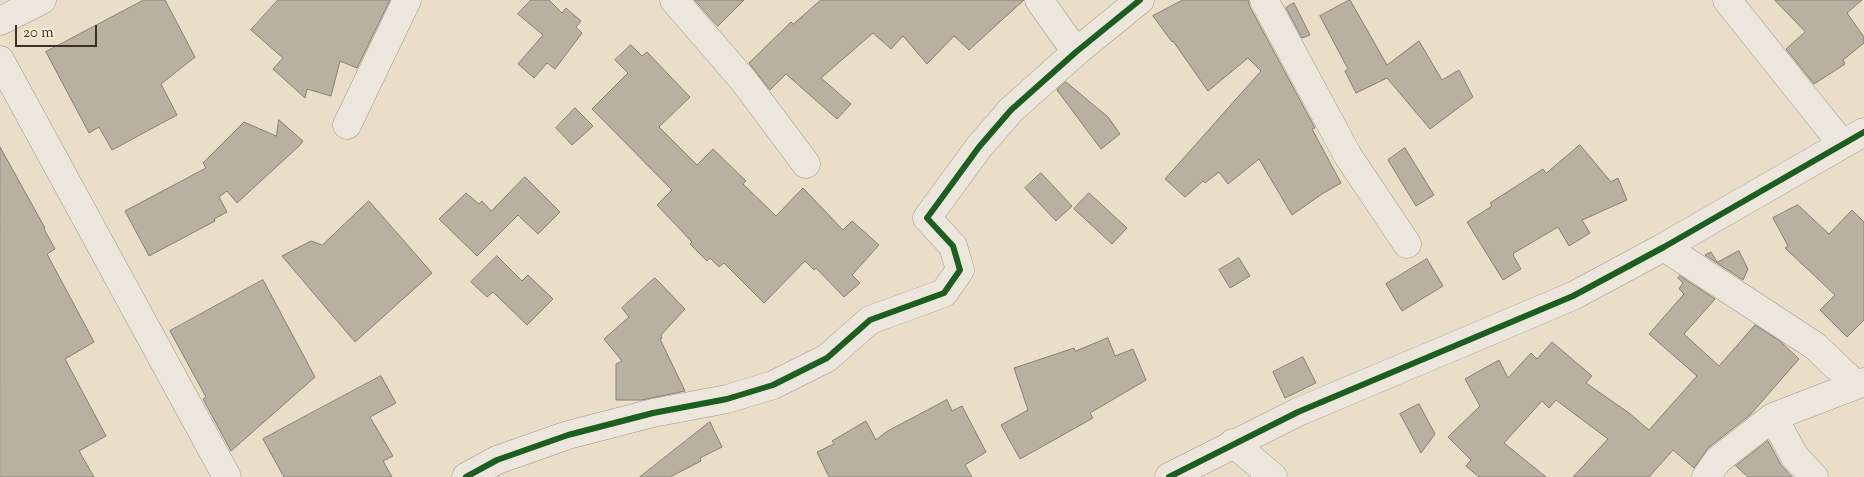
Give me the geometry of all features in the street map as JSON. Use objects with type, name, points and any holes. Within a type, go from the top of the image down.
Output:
[{"type":"street","points":[[0,21],[42,0]]},
{"type":"street","points":[[347,125],[407,0]]},
{"type":"street","points":[[674,0],[744,82],[806,164]]},
{"type":"street","points":[[1039,0],[1076,52]]},
{"type":"street","points":[[466,477],[497,460],[568,435],[654,413],[727,399],[773,385],[827,358],[870,320],[944,293],[960,270],[953,246],[927,218],[979,147],[1011,110],[1076,52],[1140,0]]},
{"type":"street","points":[[1264,0],[1348,156],[1407,244]]},
{"type":"street","points":[[1169,477],[1233,443],[1298,412],[1573,296],[1664,247],[1853,138],[1727,0]]},
{"type":"street","points":[[0,60],[227,477]]},
{"type":"street","points":[[1664,247],[1816,346],[1860,383],[1773,417],[1718,460],[1706,477]]},
{"type":"street","points":[[1773,417],[1795,457],[1814,477]]},
{"type":"street","points":[[1233,443],[1273,477]]},
{"type":"building","points":[[144,0],[165,0],[195,57],[161,84],[177,115],[112,150],[99,127],[89,133],[46,52]]},
{"type":"building","points":[[278,0],[390,0],[357,68],[340,61],[331,96],[307,89],[305,98],[273,69],[283,58],[251,30]]},
{"type":"building","points":[[531,0],[549,0],[562,13],[566,8],[581,21],[576,27],[582,33],[555,69],[547,63],[534,78],[518,64],[543,35],[518,14]]},
{"type":"building","points":[[695,0],[744,0],[718,26]]},
{"type":"building","points":[[821,0],[1024,0],[969,50],[954,36],[927,64],[903,36],[891,49],[873,33],[821,78],[851,104],[837,119],[786,74],[770,90],[749,63],[791,22],[793,24]]},
{"type":"building","points":[[1183,0],[1248,0],[1315,128],[1312,129],[1341,183],[1292,215],[1259,159],[1228,184],[1219,172],[1205,183],[1203,181],[1185,197],[1165,179],[1261,71],[1248,58],[1208,91],[1153,16]]},
{"type":"building","points":[[1350,0],[1387,65],[1419,41],[1442,80],[1459,70],[1473,97],[1430,129],[1387,78],[1356,93],[1345,71],[1348,69],[1320,16]]},
{"type":"building","points":[[1775,0],[1862,0],[1847,13],[1864,37],[1864,43],[1843,60],[1845,64],[1814,84],[1786,49],[1805,32]]},
{"type":"building","points":[[1294,3],[1310,35],[1302,38],[1286,8]]},
{"type":"building","points":[[631,45],[642,56],[647,52],[690,97],[659,127],[697,165],[713,149],[746,181],[743,184],[776,216],[803,188],[843,230],[852,221],[879,245],[852,275],[860,283],[844,297],[816,268],[814,270],[805,261],[764,303],[724,263],[719,267],[710,258],[707,261],[690,244],[692,242],[657,205],[672,190],[592,109],[628,73],[615,60]]},
{"type":"building","points":[[1066,82],[1108,117],[1120,134],[1101,149],[1057,90]]},
{"type":"building","points":[[575,108],[593,126],[572,145],[556,128]]},
{"type":"building","points":[[279,120],[303,141],[299,146],[237,203],[227,191],[219,197],[227,212],[214,219],[215,221],[149,256],[125,211],[206,168],[203,163],[244,122],[276,136]]},
{"type":"building","points":[[1580,145],[1611,182],[1618,178],[1627,200],[1582,220],[1590,233],[1569,246],[1558,227],[1514,253],[1513,255],[1521,269],[1503,280],[1467,222],[1492,206],[1490,203],[1543,169],[1546,173]]},
{"type":"building","points":[[0,147],[45,228],[55,249],[47,254],[94,342],[65,359],[106,436],[79,451],[94,477],[0,477]]},
{"type":"building","points":[[1405,148],[1434,195],[1416,206],[1388,160]]},
{"type":"building","points":[[1041,173],[1072,206],[1056,221],[1025,188]]},
{"type":"building","points":[[525,177],[560,212],[538,234],[518,215],[477,256],[439,219],[466,193],[479,204],[482,201],[491,211]]},
{"type":"building","points":[[1089,193],[1127,228],[1112,244],[1074,209]]},
{"type":"building","points":[[369,201],[432,273],[355,342],[282,256],[311,241],[322,245]]},
{"type":"building","points":[[1798,205],[1829,234],[1852,210],[1864,222],[1864,320],[1847,337],[1820,310],[1835,295],[1785,248],[1788,246],[1773,218]]},
{"type":"building","points":[[1739,251],[1748,269],[1743,280],[1705,255],[1711,252],[1717,262]]},
{"type":"building","points":[[497,256],[522,281],[528,275],[553,299],[527,325],[493,292],[487,297],[471,282]]},
{"type":"building","points":[[1239,258],[1250,276],[1230,288],[1219,270]]},
{"type":"building","points":[[1427,259],[1443,286],[1402,311],[1386,284]]},
{"type":"building","points":[[1680,276],[1715,299],[1684,334],[1719,366],[1755,325],[1780,341],[1799,359],[1750,415],[1708,448],[1694,468],[1673,450],[1649,477],[1573,477],[1608,439],[1556,400],[1549,408],[1542,401],[1504,443],[1546,477],[1479,477],[1466,466],[1471,460],[1448,437],[1480,406],[1465,379],[1499,360],[1508,378],[1531,353],[1537,359],[1552,342],[1592,376],[1586,383],[1629,413],[1649,430],[1697,376],[1649,334],[1684,294],[1679,289],[1683,283],[1678,278]]},
{"type":"building","points":[[655,278],[685,309],[661,335],[662,338],[660,339],[685,391],[642,400],[616,400],[616,364],[622,361],[604,339],[629,317],[622,308]]},
{"type":"building","points":[[263,280],[315,377],[231,451],[203,399],[206,397],[170,331]]},
{"type":"building","points":[[1108,338],[1115,356],[1133,349],[1146,380],[1090,413],[1093,418],[1020,459],[1001,425],[1028,410],[1014,368],[1074,348],[1075,351]]},
{"type":"building","points":[[1303,357],[1316,383],[1285,398],[1273,372]]},
{"type":"building","points":[[381,376],[396,403],[370,417],[393,456],[383,461],[392,477],[284,477],[263,439]]},
{"type":"building","points":[[947,400],[952,411],[962,406],[986,452],[965,465],[972,477],[829,477],[817,452],[834,444],[832,441],[866,421],[876,440],[886,432]]},
{"type":"building","points":[[1419,404],[1435,434],[1421,453],[1400,414]]},
{"type":"building","points":[[710,422],[722,447],[700,458],[701,461],[670,477],[640,477]]},
{"type":"building","points":[[1768,441],[1781,465],[1792,477],[1748,477],[1736,466]]},
{"type":"cycle path","points":[[466,477],[497,460],[568,435],[653,413],[727,399],[773,385],[827,358],[870,320],[944,293],[960,270],[953,246],[927,218],[979,147],[1011,110],[1076,52],[1140,0]]},
{"type":"cycle path","points":[[1169,477],[1298,412],[1573,296],[1664,247],[1864,132]]}]
